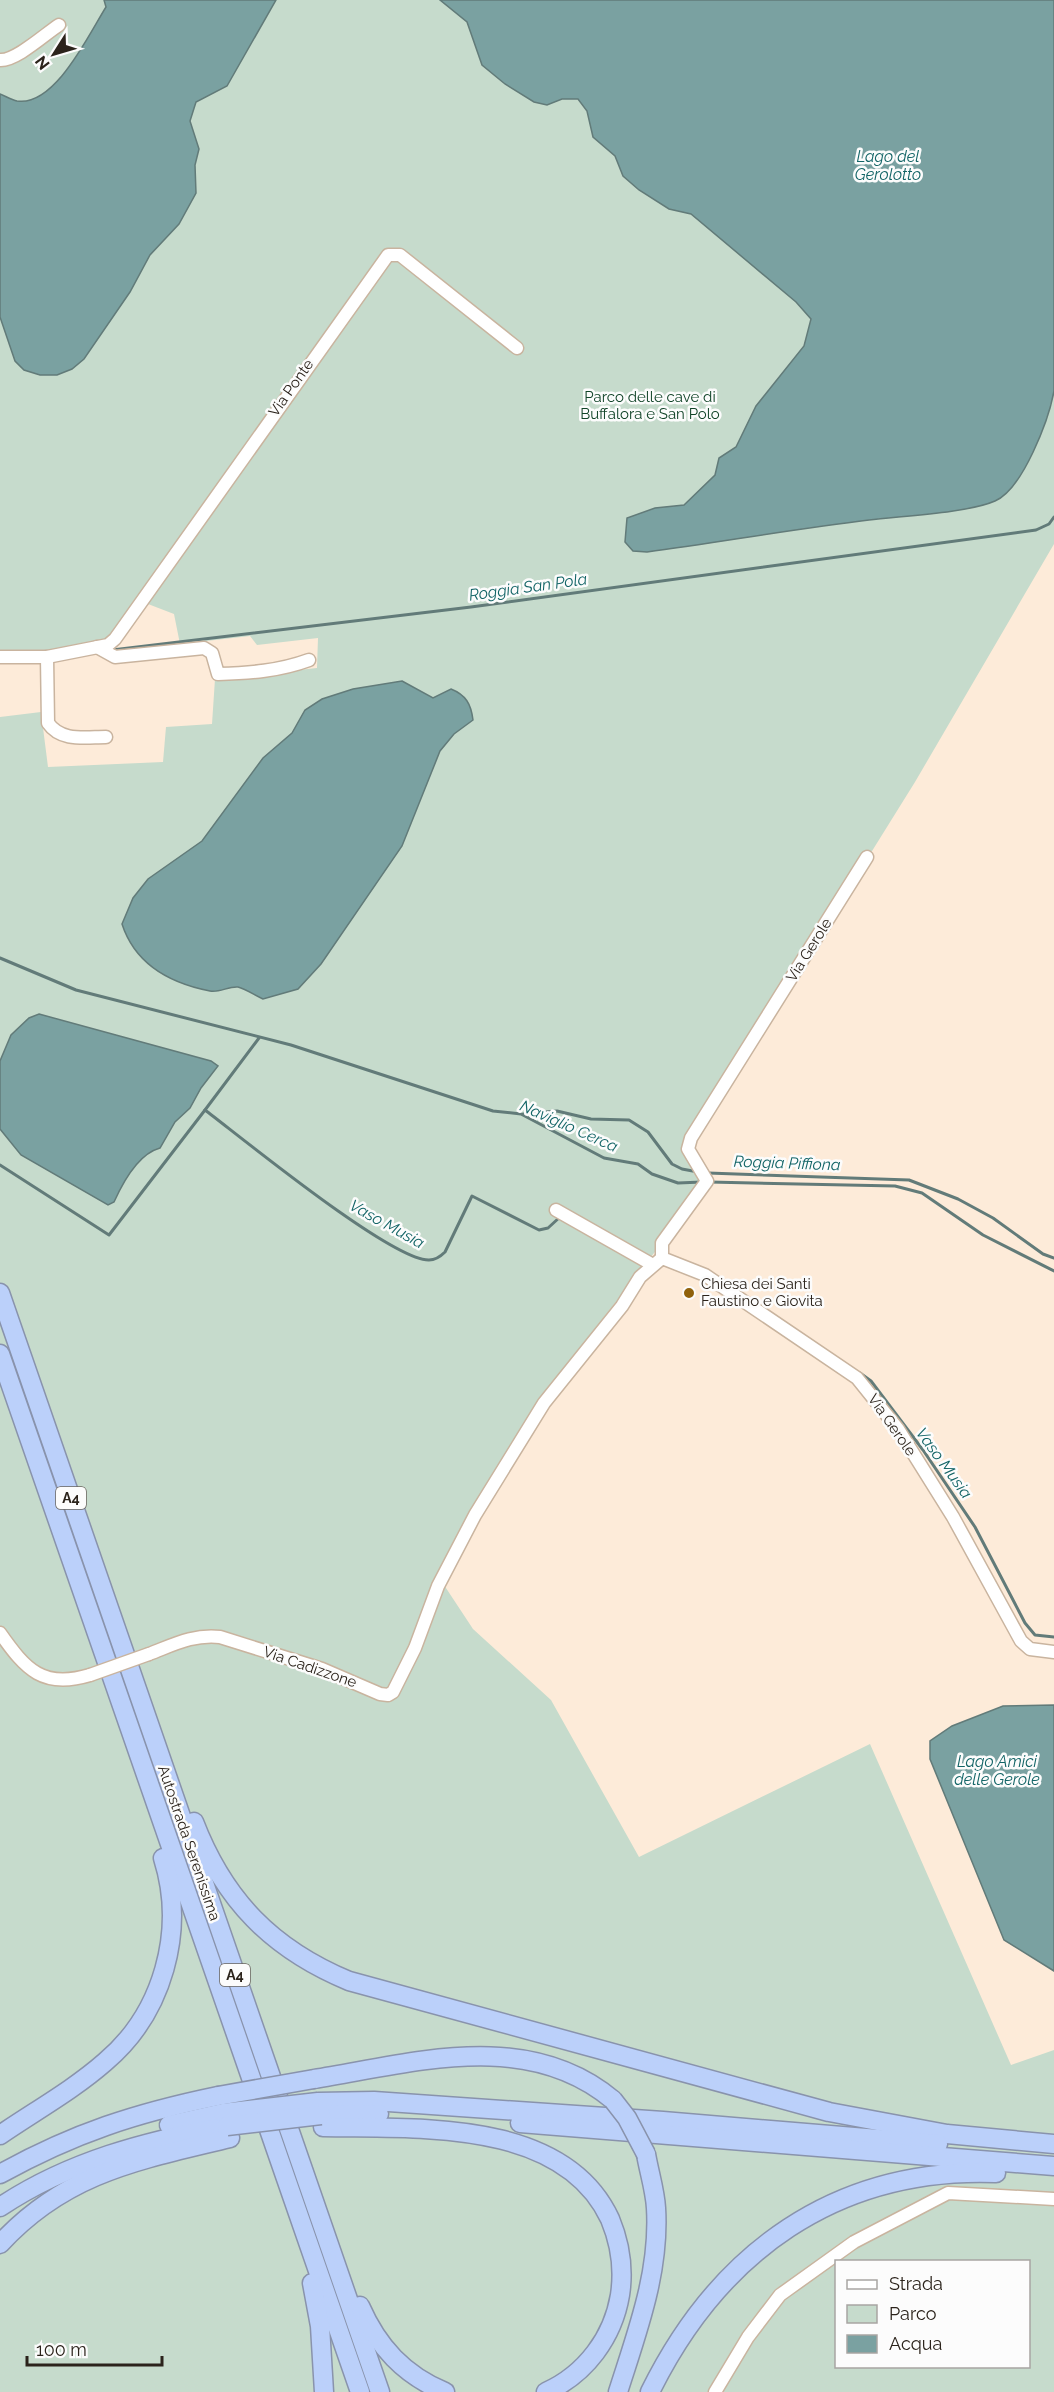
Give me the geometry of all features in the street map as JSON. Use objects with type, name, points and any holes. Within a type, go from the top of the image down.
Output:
[{"type":"highway","name":"Autostrada Serenissima","points":[[0,1293],[380,2392]]},
{"type":"highway","name":"Autostrada Serenissima","points":[[0,1353],[360,2392]]},
{"type":"highway","points":[[140,1703],[174,1766],[201,1840],[220,1877],[239,1903],[264,1929],[298,1956],[321,1970],[349,1981],[829,2112],[946,2134],[1054,2144]]},
{"type":"highway","points":[[0,2135],[107,2061],[134,2030],[152,2002],[165,1970],[172,1925],[172,1896],[167,1869],[133,1756],[123,1709]]},
{"type":"highway","points":[[0,2244],[26,2218],[51,2200],[102,2172],[314,2079],[446,2058],[495,2055],[560,2067],[594,2085],[613,2100],[627,2118],[646,2154],[656,2206],[654,2264],[647,2298],[618,2392]]},
{"type":"highway","points":[[321,2114],[374,2102],[663,2121],[1054,2152]]},
{"type":"highway","points":[[0,2174],[71,2137],[166,2107],[225,2118],[321,2114],[465,2133],[500,2139],[552,2158],[574,2172],[590,2187],[604,2207],[618,2245],[622,2265],[618,2305],[612,2326],[591,2358],[566,2382],[546,2392]]},
{"type":"highway","points":[[3,2203],[74,2155],[115,2139],[225,2118],[321,2114],[374,2114],[508,2122],[1054,2166]]},
{"type":"highway","points":[[650,2392],[677,2345],[739,2267],[793,2224],[820,2208],[867,2188],[941,2173],[1054,2175]]},
{"type":"highway","points":[[304,2234],[320,2325],[324,2392]]},
{"type":"highway","points":[[329,2248],[366,2321],[385,2349],[409,2373],[445,2392]]},
{"type":"street","points":[[0,60],[13,56],[59,25]]},
{"type":"street","name":"Via Ponte","points":[[0,657],[47,657],[108,645],[115,639],[388,255],[400,255],[517,348]]},
{"type":"street","name":"Via Ponte","points":[[97,647],[115,657],[204,648],[212,653],[218,674],[259,672],[290,667],[309,660]]},
{"type":"street","points":[[47,657],[48,723],[54,731],[69,738],[106,737]]},
{"type":"street","name":"Via Gerole","points":[[867,857],[692,1138],[688,1149],[704,1172],[707,1181],[703,1190],[662,1243],[658,1261],[705,1275],[857,1378],[898,1429],[953,1517],[1021,1641],[1030,1649],[1054,1652]]},
{"type":"street","points":[[556,1210],[658,1261]]},
{"type":"street","name":"Via Cadizzone","points":[[0,1633],[28,1667],[56,1681],[90,1675],[189,1638],[204,1635],[220,1637],[322,1669],[380,1694],[388,1695],[398,1686],[438,1586],[475,1515],[544,1403],[622,1306],[640,1277],[658,1261]]},
{"type":"street","points":[[715,2392],[748,2337],[780,2295],[854,2242],[948,2193],[1054,2199]]},
{"type":"green space","name":"Parco delle cave di Buffalora e San Polo","points":[[0,0],[1054,0],[1054,544],[915,782],[745,1055],[689,1151],[704,1189],[533,1408],[442,1582],[473,1629],[551,1700],[639,1857],[870,1744],[1011,2065],[1054,2050],[1054,2392],[0,2392],[0,717],[41,712],[48,767],[163,762],[166,727],[212,724],[215,679],[317,668],[318,638],[257,645],[250,636],[180,644],[174,614],[148,604],[115,648],[51,660],[0,660]]},
{"type":"water","points":[[104,0],[276,0],[227,86],[196,102],[190,121],[199,149],[195,165],[196,193],[179,224],[150,255],[130,292],[84,359],[72,369],[57,375],[40,375],[24,370],[15,361],[0,317],[0,94],[17,101],[31,100],[45,93],[80,50],[106,7]]},
{"type":"water","name":"Lago del Gerolotto","points":[[440,0],[1054,0],[1054,391],[1041,435],[1015,483],[995,501],[968,508],[647,552],[633,551],[625,542],[627,518],[655,508],[684,505],[715,475],[719,458],[736,447],[756,406],[804,346],[811,319],[796,302],[691,214],[669,209],[639,190],[623,176],[615,156],[593,137],[587,111],[578,99],[562,99],[547,105],[534,102],[505,84],[482,65],[467,22]]},
{"type":"water","points":[[402,681],[433,698],[451,689],[456,691],[467,701],[473,720],[454,734],[440,751],[402,846],[321,964],[298,989],[263,999],[238,987],[213,991],[181,983],[145,961],[135,950],[122,924],[133,898],[148,879],[202,841],[263,758],[292,733],[305,710],[322,699],[353,689]]},
{"type":"water","points":[[39,1014],[211,1061],[218,1066],[201,1088],[190,1108],[175,1122],[160,1148],[138,1162],[114,1202],[108,1205],[21,1155],[0,1129],[0,1061],[11,1035],[29,1018]]},
{"type":"water","name":"Lago Amici delle Gerole","points":[[1054,1705],[1054,1971],[1004,1940],[930,1759],[930,1741],[952,1726],[1003,1706]]},
{"type":"waterway","name":"Roggia San Pola","points":[[112,650],[471,607],[1036,530],[1049,524],[1054,517]]},
{"type":"waterway","name":"Naviglio Cerca","points":[[0,958],[76,990],[291,1045],[493,1111],[521,1114],[604,1158],[638,1164],[652,1174],[678,1183],[702,1182]]},
{"type":"waterway","name":"Vaso Musia","points":[[205,1110],[259,1038]]},
{"type":"waterway","name":"Vaso Musia","points":[[0,1165],[109,1235],[205,1110],[317,1196],[384,1241],[410,1255],[431,1260],[445,1252],[472,1196],[539,1230],[548,1228],[560,1217]]},
{"type":"waterway","name":"Roggia Piffiona","points":[[523,1114],[557,1111],[591,1119],[629,1120],[648,1132],[672,1164],[682,1169],[698,1172]]},
{"type":"waterway","name":"Roggia Piffiona","points":[[708,1173],[909,1180],[958,1199],[993,1218],[1043,1254],[1054,1258]]},
{"type":"waterway","name":"Naviglio Cerca","points":[[709,1182],[895,1186],[922,1193],[983,1235],[1054,1271]]},
{"type":"waterway","name":"Vaso Musia","points":[[860,1373],[871,1381],[923,1450],[975,1527],[1025,1623],[1035,1635],[1054,1637]]},
{"type":"place","name":"Chiesa dei Santi Faustino e Giovita","points":[[689,1293]]}]
